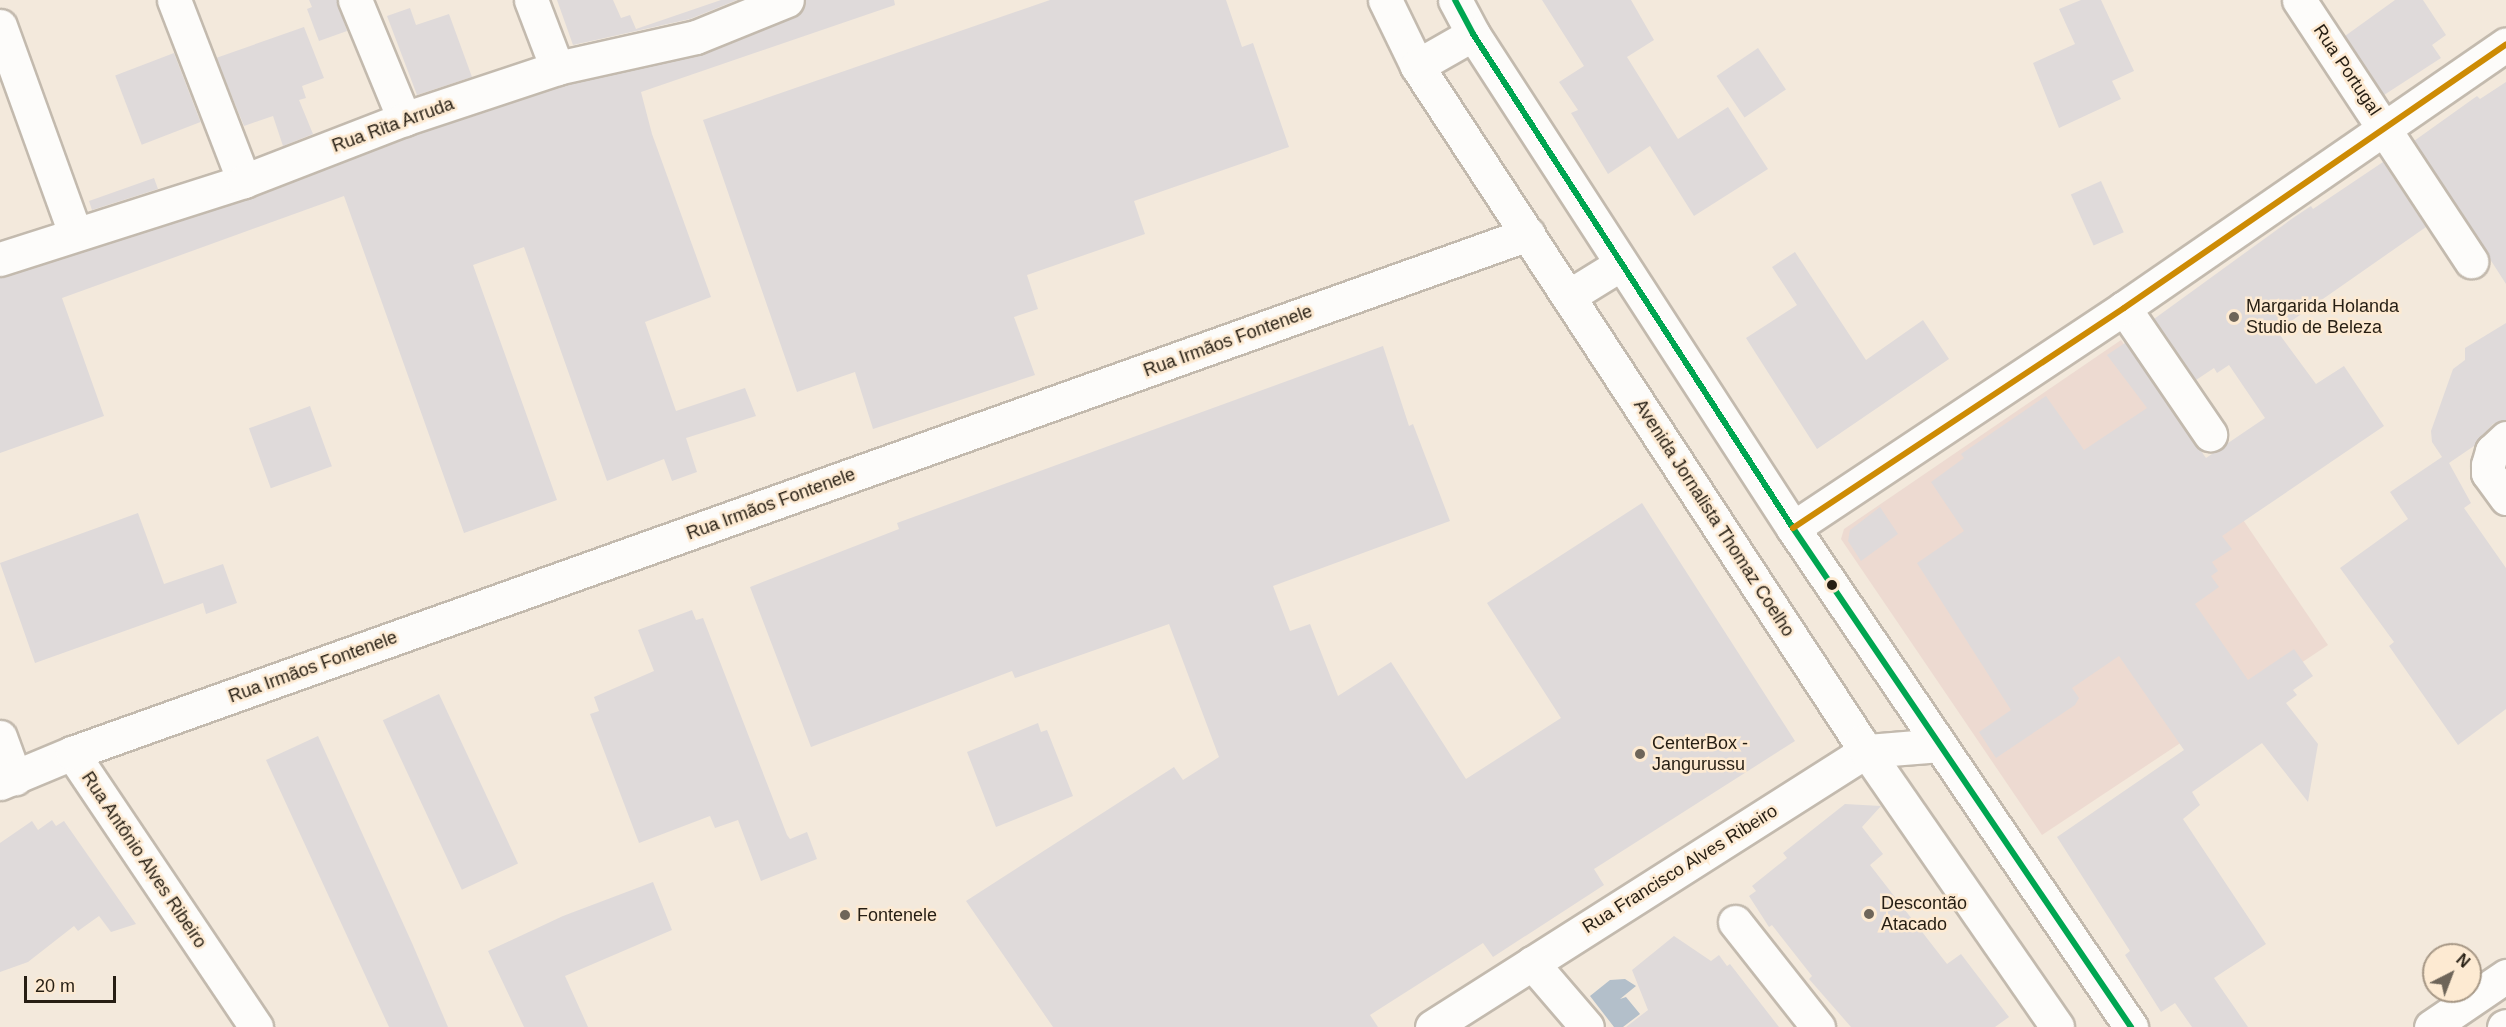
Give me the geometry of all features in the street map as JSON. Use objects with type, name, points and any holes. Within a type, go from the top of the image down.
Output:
[{"type":"street","points":[[174,0],[244,181]]},
{"type":"street","points":[[355,0],[404,119]]},
{"type":"street","points":[[531,0],[557,68]]},
{"type":"street","name":"Rua Rita Arruda","points":[[0,259],[75,233],[244,181],[404,119],[557,68],[646,51],[696,37],[787,0]]},
{"type":"street","name":"Avenida Jornalista Thomaz Coelho","points":[[1385,0],[1418,66],[1866,751],[2057,1027]]},
{"type":"street","points":[[1455,0],[1473,34],[1793,528],[2131,1027]]},
{"type":"street","name":"Rua Portugal","points":[[2300,0],[2471,261]]},
{"type":"street","points":[[0,26],[75,233]]},
{"type":"street","points":[[1418,66],[1473,34]]},
{"type":"street","points":[[1793,528],[2124,308],[2506,44]]},
{"type":"street","name":"Rua Irmãos Fontenele","points":[[7,781],[72,753],[1528,234]]},
{"type":"street","points":[[1569,296],[1621,264]]},
{"type":"street","points":[[2124,308],[2210,434]]},
{"type":"street","points":[[2497,486],[2492,451],[2506,438]]},
{"type":"street","points":[[0,737],[7,781]]},
{"type":"street","name":"Rua Francisco Alves Ribeiro","points":[[1432,1027],[1866,751],[1940,745]]},
{"type":"street","name":"Rua Antônio Alves Ribeiro","points":[[72,753],[256,1027]]},
{"type":"street","points":[[1735,922],[1818,1027]]},
{"type":"street","points":[[1532,963],[1587,1027]]},
{"type":"street","points":[[2431,1027],[2506,976]]},
{"type":"shaded area","points":[[2121,340],[2328,645],[2042,835],[1841,539],[1844,529]]},
{"type":"shaded area","points":[[1625,979],[1636,986],[1620,999],[1626,997],[1640,1014],[1623,1027],[1614,1027],[1590,996],[1610,980]]},
{"type":"building","points":[[309,0],[337,0],[347,31],[319,41],[307,9],[312,7]]},
{"type":"building","points":[[557,0],[613,0],[621,18],[630,15],[636,29],[721,0],[737,0],[690,19],[573,45]]},
{"type":"building","points":[[805,0],[894,0],[895,5],[641,92],[652,134],[711,297],[645,322],[676,411],[745,388],[756,416],[686,438],[697,472],[672,481],[664,459],[607,481],[524,247],[473,265],[557,500],[464,533],[344,196],[62,298],[104,416],[0,453],[0,277],[250,199],[410,137],[562,86],[703,54],[794,17],[802,11]]},
{"type":"building","points":[[1050,0],[1226,0],[1242,47],[1253,43],[1289,147],[1134,201],[1145,234],[1027,275],[1038,309],[1014,317],[1035,375],[873,429],[855,372],[797,392],[703,120]]},
{"type":"building","points":[[1542,0],[1631,0],[1654,40],[1627,57],[1678,139],[1728,107],[1768,169],[1694,216],[1650,146],[1608,174],[1571,113],[1578,110],[1559,82],[1584,66]]},
{"type":"building","points":[[2081,0],[2101,0],[2134,71],[2112,81],[2121,99],[2059,128],[2033,63],[2075,44],[2059,9]]},
{"type":"building","points":[[2395,0],[2423,0],[2446,35],[2432,45],[2441,58],[2384,95],[2345,36]]},
{"type":"building","points":[[410,8],[416,25],[449,14],[472,77],[417,95],[387,16]]},
{"type":"building","points":[[304,27],[324,78],[302,86],[306,98],[299,100],[313,134],[283,146],[273,116],[244,126],[216,58]]},
{"type":"building","points":[[1758,48],[1786,89],[1745,117],[1717,76]]},
{"type":"building","points":[[174,53],[201,122],[142,145],[115,76]]},
{"type":"building","points":[[2506,82],[2506,284],[2414,141],[2477,96],[2480,99]]},
{"type":"building","points":[[2383,162],[2426,227],[2277,331],[2316,384],[2344,366],[2384,426],[2222,536],[2232,549],[2212,562],[2218,571],[2211,576],[2219,587],[2195,604],[2248,680],[2294,649],[2313,676],[2293,690],[2297,695],[2286,703],[2318,744],[2308,802],[2262,743],[2192,792],[2200,805],[2183,819],[2266,944],[2214,978],[2248,1027],[2192,1027],[2175,1003],[2161,1012],[2125,955],[2130,951],[2057,837],[2184,750],[2119,656],[2072,688],[2079,698],[2075,705],[1996,758],[1979,732],[2011,710],[1917,563],[1964,531],[1931,482],[1964,458],[1961,454],[2046,396],[2084,450],[2147,408],[2107,355],[2125,343],[2206,458],[2265,418],[2229,365],[2217,373],[2214,368],[2196,380],[2154,319],[2293,218],[2311,206],[2313,209]]},
{"type":"building","points":[[154,178],[158,189],[92,210],[89,201]]},
{"type":"building","points":[[2101,181],[2124,232],[2094,246],[2071,194]]},
{"type":"building","points":[[1795,252],[1866,360],[1923,320],[1949,359],[1817,449],[1746,338],[1797,305],[1772,267]]},
{"type":"building","points":[[2506,323],[2506,420],[2493,424],[2474,446],[2449,463],[2471,503],[2464,508],[2506,568],[2506,709],[2458,745],[2389,646],[2394,642],[2340,568],[2408,519],[2390,492],[2442,457],[2432,442],[2431,431],[2453,369],[2465,360],[2465,348]]},
{"type":"building","points":[[1383,346],[1409,426],[1413,424],[1450,521],[1273,586],[1290,631],[1310,624],[1338,696],[1391,662],[1466,779],[1561,718],[1487,603],[1642,503],[1795,741],[1594,869],[1604,885],[1493,957],[1483,943],[1370,1015],[1378,1027],[1053,1027],[966,901],[1174,767],[1183,780],[1219,757],[1169,624],[1015,678],[1012,671],[811,747],[750,587],[899,529],[897,523]]},
{"type":"building","points":[[310,406],[332,466],[271,488],[249,428]]},
{"type":"building","points":[[1880,507],[1898,534],[1861,561],[1848,541],[1850,530]]},
{"type":"building","points":[[138,513],[164,584],[223,564],[237,603],[206,614],[203,603],[35,663],[0,563]]},
{"type":"building","points":[[692,610],[696,620],[703,618],[787,835],[790,839],[807,832],[817,859],[761,881],[738,820],[715,828],[710,816],[639,843],[590,714],[599,711],[594,697],[654,671],[638,630]]},
{"type":"building","points":[[439,694],[518,863],[462,890],[383,720]]},
{"type":"building","points":[[1038,723],[1041,732],[1047,730],[1073,796],[996,827],[967,752]]},
{"type":"building","points":[[318,736],[448,1027],[389,1027],[266,760]]},
{"type":"building","name":"Descontão Atacado","points":[[1845,804],[1881,806],[1862,827],[1883,854],[1870,865],[1947,964],[1961,954],[2009,1017],[1995,1027],[1851,1027],[1809,979],[1812,976],[1772,925],[1769,927],[1749,896],[1756,891],[1752,886],[1787,858],[1783,853]]},
{"type":"building","points":[[52,820],[56,826],[64,821],[136,924],[111,932],[99,916],[78,931],[74,926],[28,962],[0,972],[0,843],[32,821],[38,830]]},
{"type":"building","points":[[653,882],[672,930],[565,976],[588,1027],[524,1027],[488,951],[563,916]]},
{"type":"building","points":[[1674,936],[1711,961],[1719,955],[1727,966],[1730,964],[1779,1027],[1626,1027],[1648,1010],[1632,970]]},
{"type":"transit line","points":[[1455,0],[1473,34],[1793,528],[2131,1027]]},
{"type":"transit line","points":[[1793,528],[2124,308],[2506,44]]},
{"type":"place","name":"Margarida Holanda Studio de Beleza","points":[[2234,317]]},
{"type":"place","name":"CenterBox - Jangurussu","points":[[1640,754]]},
{"type":"place","name":"Descontão Atacado","points":[[1869,914]]},
{"type":"place","name":"Fontenele","points":[[845,915]]}]
